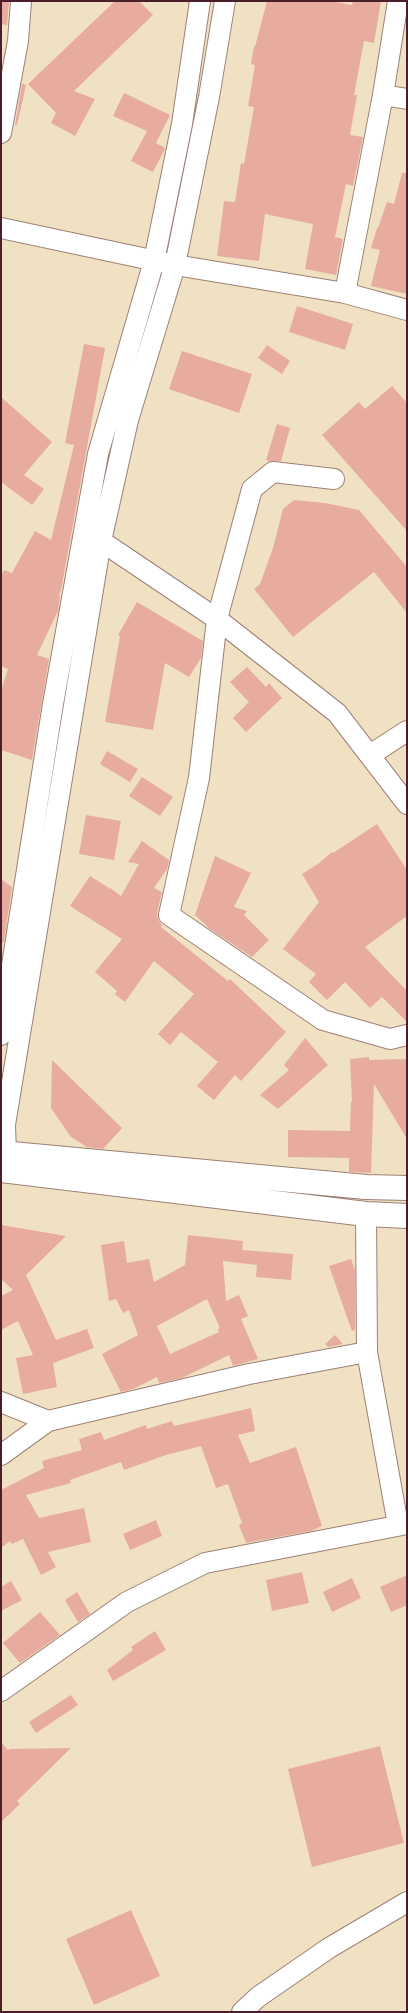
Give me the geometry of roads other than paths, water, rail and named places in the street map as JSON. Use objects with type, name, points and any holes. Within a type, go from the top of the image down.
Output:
[{"type":"street","points":[[1,134],[9,39],[21,1]]},
{"type":"street","points":[[1,1035],[53,704],[98,454],[154,261],[182,124],[200,1]]},
{"type":"street","points":[[5,1162],[7,1115],[102,541],[128,420],[176,266],[209,97],[225,1]]},
{"type":"street","points":[[345,294],[383,95],[398,1]]},
{"type":"street","points":[[383,95],[407,99]]},
{"type":"street","points":[[1,228],[176,266],[345,294],[407,310]]},
{"type":"street","points":[[334,479],[273,472],[252,489],[217,619],[199,778],[169,915],[323,1020],[390,1039],[407,1035]]},
{"type":"street","points":[[102,541],[217,619],[337,713],[407,804]]},
{"type":"street","points":[[370,755],[407,731]]},
{"type":"street","points":[[5,1162],[407,1188]]},
{"type":"street","points":[[5,1162],[366,1214],[407,1216]]},
{"type":"street","points":[[3,1685],[127,1602],[206,1563],[402,1524],[367,1352],[366,1214]]},
{"type":"street","points":[[1,1455],[48,1421],[249,1374],[367,1352]]},
{"type":"street","points":[[1,1402],[48,1421]]},
{"type":"street","points":[[242,2012],[258,1997],[329,1948],[407,1902]]}]
